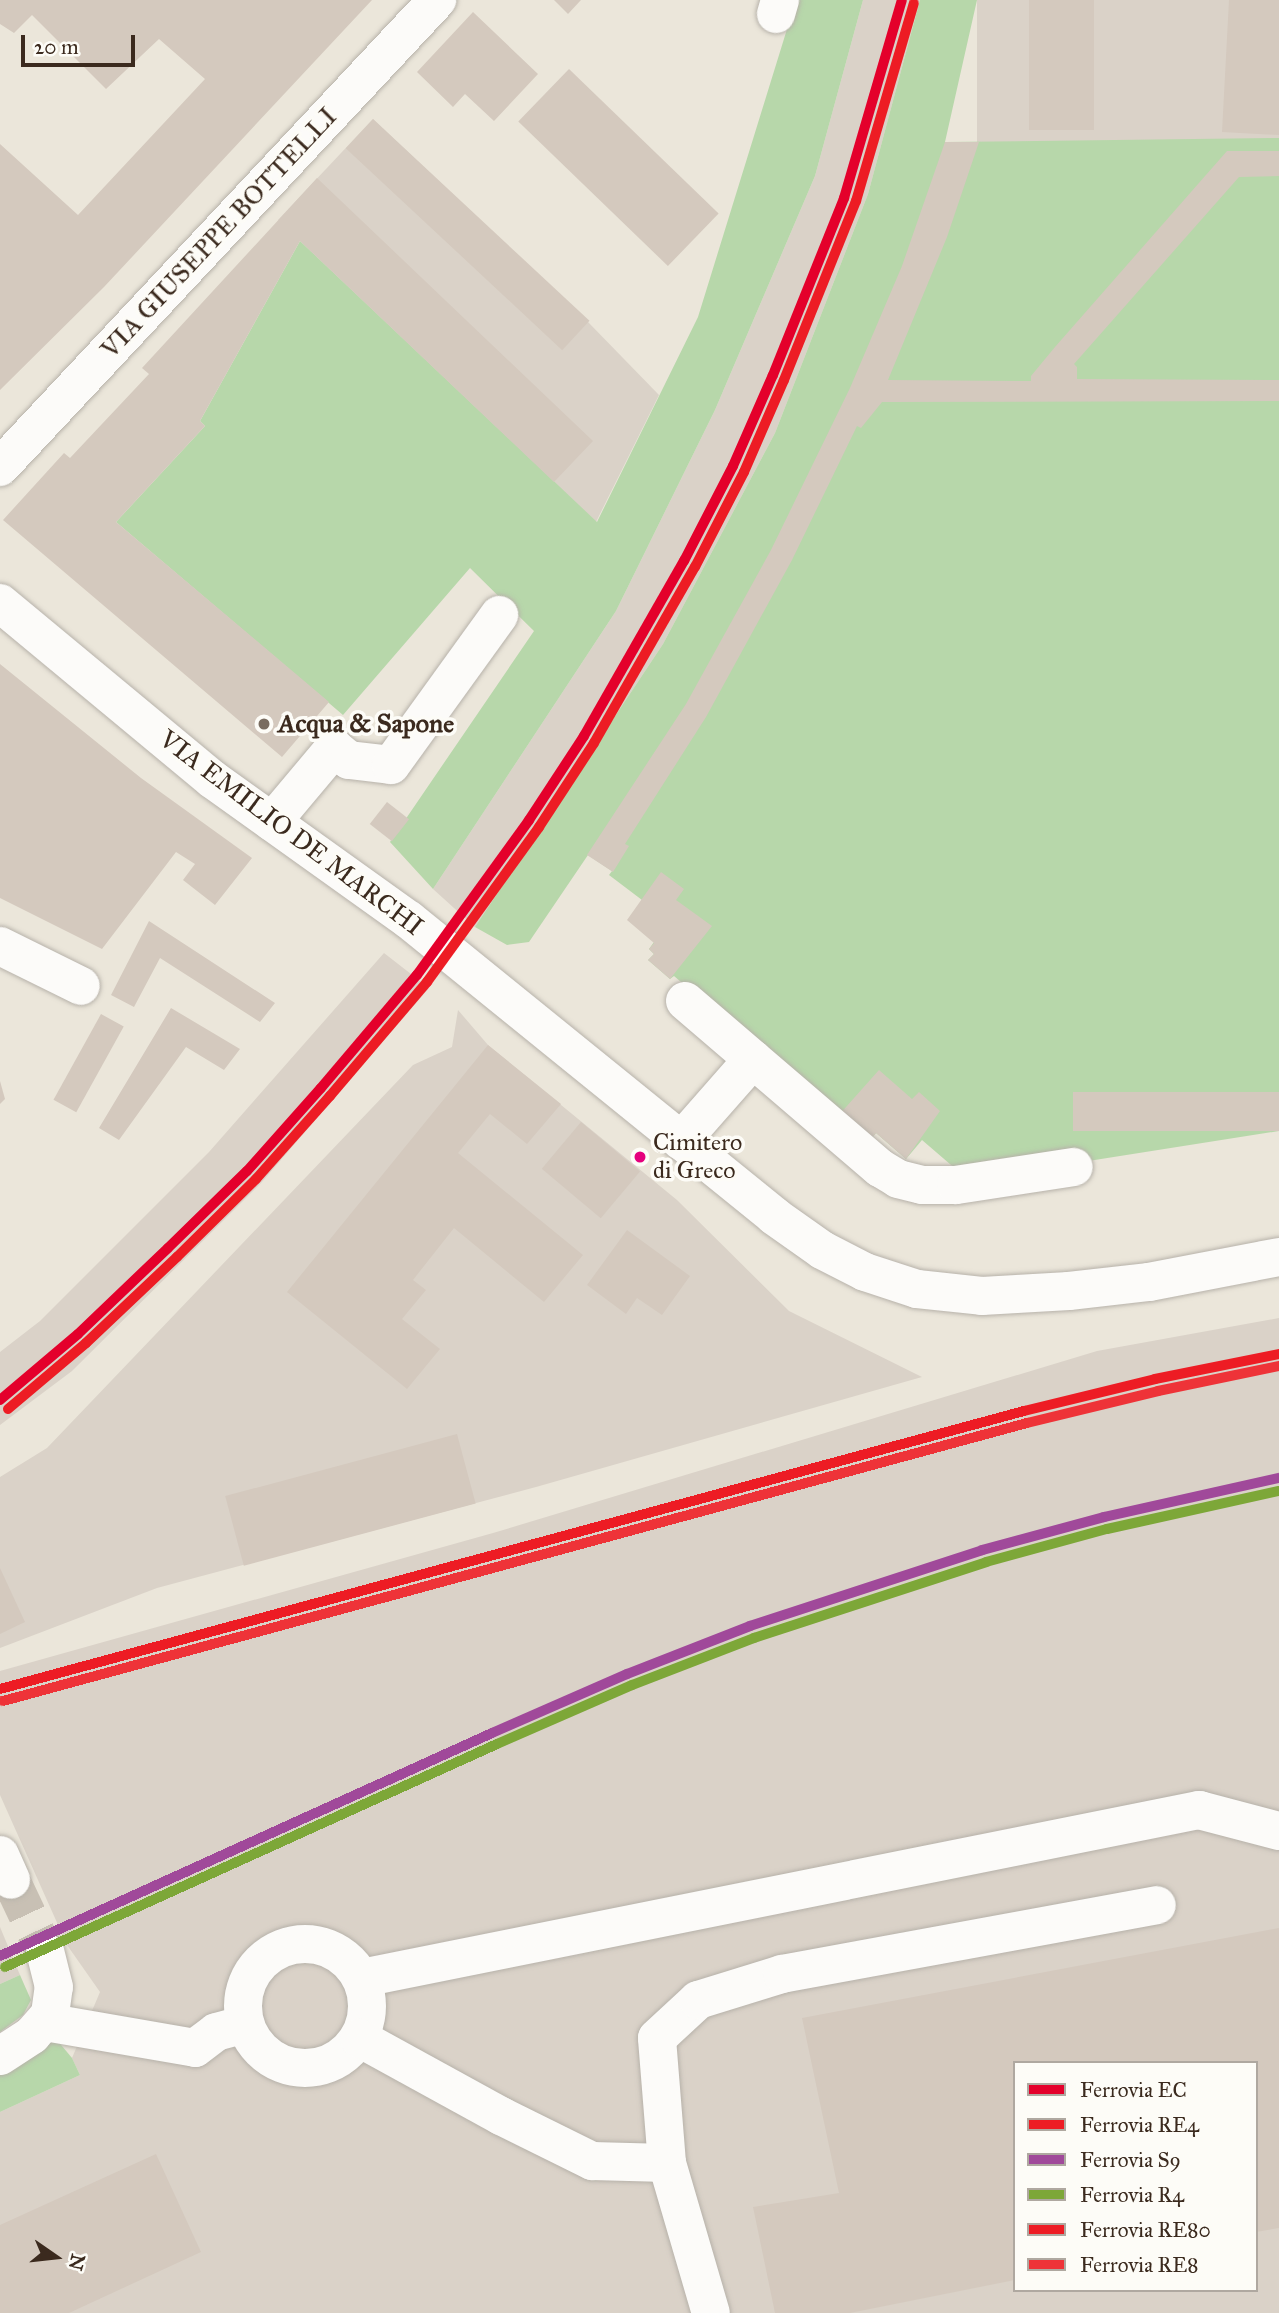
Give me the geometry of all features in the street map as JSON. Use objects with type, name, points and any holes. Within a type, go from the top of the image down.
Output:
[{"type":"street","name":"VIA GIUSEPPE BOTTELLI","points":[[0,467],[437,0]]},
{"type":"street","name":"VIA EMILIO DE MARCHI","points":[[0,603],[212,779],[409,920],[774,1216],[822,1250],[865,1272],[917,1289],[982,1296],[1069,1291],[1149,1282],[1279,1257]]},
{"type":"street","points":[[272,822],[334,748],[349,760],[391,765],[499,615]]},
{"type":"street","points":[[0,946],[81,986]]},
{"type":"street","points":[[685,1001],[880,1168],[905,1182],[956,1185],[1074,1167]]},
{"type":"street","points":[[681,1141],[752,1059]]},
{"type":"street","points":[[362,1978],[1199,1810],[1279,1831]]},
{"type":"street","points":[[711,2313],[667,2163],[657,2038],[698,2000],[782,1974],[1157,1905]]},
{"type":"street","points":[[313,1943],[333,1949],[349,1961],[362,1978],[367,1998],[366,2018],[359,2038],[345,2053],[328,2064],[308,2068],[288,2066],[262,2049],[246,2024],[243,2003],[247,1983],[258,1965],[274,1952],[293,1944],[313,1943]]},
{"type":"street","points":[[0,2056],[25,2041],[46,2022],[53,2006],[54,1987],[45,1952]]},
{"type":"street","points":[[46,2022],[195,2048],[216,2032],[246,2024]]},
{"type":"street","points":[[359,2038],[501,2116],[592,2161],[667,2163]]},
{"type":"shaded area","points":[[863,0],[920,0],[868,194],[775,433],[663,644],[475,927],[433,889],[616,611],[715,410],[815,176]]},
{"type":"shaded area","points":[[977,0],[1279,0],[1279,146],[977,146]]},
{"type":"shaded area","points":[[373,119],[588,322],[659,395],[596,522],[278,220]]},
{"type":"shaded area","points":[[384,953],[429,988],[261,1183],[72,1371],[0,1425],[0,1352],[40,1321],[209,1152]]},
{"type":"shaded area","points":[[458,1010],[488,1045],[677,1200],[789,1311],[922,1377],[536,1487],[157,1588],[0,1648],[0,1477],[47,1448],[413,1065],[452,1047]]},
{"type":"shaded area","points":[[1279,1318],[1279,2313],[0,2313],[0,2112],[80,2075],[72,2058],[100,1992],[67,1945],[0,1795],[0,1671],[493,1533],[1097,1351]]},
{"type":"shaded area","points":[[0,1927],[20,1975],[0,1984]]},
{"type":"green space","points":[[796,0],[863,0],[815,176],[715,410],[616,611],[433,889],[390,842],[534,631],[470,568],[343,715],[116,522],[205,426],[200,421],[300,241],[597,522],[698,317]]},
{"type":"green space","name":"Cimitero di Greco","points":[[920,0],[977,0],[945,142],[1279,138],[1279,1131],[1082,1162],[965,1177],[922,1140],[906,1159],[876,1133],[866,1145],[838,1115],[674,976],[670,979],[648,960],[654,954],[649,949],[654,942],[642,900],[609,875],[612,871],[588,855],[529,942],[507,945],[475,927],[663,644],[775,433],[868,194]]},
{"type":"green space","points":[[20,1975],[31,2000],[23,2015],[0,2032],[0,1984]]},
{"type":"green space","points":[[57,2040],[72,2058],[80,2075],[0,2112],[0,2065]]},
{"type":"building","points":[[0,0],[372,0],[104,287],[0,390],[0,144],[78,215],[205,79],[159,39],[106,89],[32,15],[14,33],[0,24]]},
{"type":"building","points":[[554,0],[581,0],[568,14]]},
{"type":"building","points":[[1029,0],[1094,0],[1094,130],[1029,130]]},
{"type":"building","points":[[1229,0],[1279,0],[1279,135],[1222,132]]},
{"type":"building","points":[[473,12],[538,74],[494,121],[465,94],[453,107],[417,72]]},
{"type":"building","points":[[569,69],[719,213],[668,266],[518,122]]},
{"type":"building","points":[[373,119],[589,321],[562,350],[346,148]]},
{"type":"building","points":[[945,142],[979,142],[947,237],[888,380],[1031,381],[1031,376],[1055,347],[1227,151],[1279,151],[1279,176],[1239,177],[1074,364],[1077,367],[1077,379],[1279,380],[1279,401],[882,402],[861,428],[857,426],[792,560],[706,717],[625,844],[629,846],[613,872],[587,855],[686,704],[771,550],[850,388],[902,266]]},
{"type":"building","points":[[317,178],[593,441],[554,482],[300,241],[200,421],[205,426],[116,522],[329,702],[282,757],[3,520],[64,453],[70,458],[149,374],[142,368]]},
{"type":"building","points":[[0,664],[141,778],[252,858],[215,905],[183,880],[195,864],[176,852],[102,949],[0,898]]},
{"type":"building","points":[[387,802],[409,819],[392,841],[370,824]]},
{"type":"building","points":[[661,872],[684,889],[676,900],[712,926],[670,979],[648,960],[654,954],[649,949],[654,943],[627,920]]},
{"type":"building","points":[[149,921],[275,1003],[260,1022],[160,958],[134,1007],[111,995]]},
{"type":"building","points":[[171,1008],[240,1049],[224,1070],[186,1047],[119,1140],[99,1128]]},
{"type":"building","points":[[101,1014],[124,1027],[76,1112],[53,1100]]},
{"type":"building","points":[[488,1045],[561,1104],[527,1144],[490,1114],[458,1153],[583,1255],[544,1302],[454,1228],[413,1280],[426,1290],[402,1319],[440,1349],[407,1389],[287,1292]]},
{"type":"building","points":[[879,1070],[912,1099],[919,1092],[940,1111],[906,1159],[876,1133],[866,1145],[838,1116]]},
{"type":"building","points":[[0,1081],[5,1099],[0,1104]]},
{"type":"building","points":[[1073,1092],[1279,1092],[1279,1131],[1073,1131]]},
{"type":"building","points":[[581,1122],[640,1171],[601,1218],[542,1169]]},
{"type":"building","points":[[627,1230],[690,1276],[662,1315],[637,1298],[626,1314],[587,1285]]},
{"type":"building","points":[[457,1434],[476,1504],[244,1566],[225,1496]]},
{"type":"building","points":[[0,1568],[25,1622],[0,1634]]},
{"type":"building","points":[[1279,1928],[1279,2228],[1258,2232],[1258,2061],[1013,2061],[1013,2280],[850,2313],[775,2313],[753,2207],[839,2193],[802,2018]]},
{"type":"building","points":[[156,2154],[201,2252],[69,2313],[0,2313],[0,2225]]},
{"type":"tunnel","points":[[11,1880],[45,1952]]},
{"type":"rail line","name":"EC","points":[[0,1400],[78,1334],[168,1248],[247,1171],[321,1088],[417,975],[529,820],[584,736],[684,561],[733,466],[773,375],[844,198],[902,0]]},
{"type":"rail line","name":"RE4","points":[[8,1409],[86,1343],[177,1257],[256,1179],[330,1096],[427,982],[539,827],[594,743],[695,567],[744,472],[784,380],[856,201],[914,3]]},
{"type":"rail line","name":"RE80","points":[[0,1689],[1024,1411],[1155,1379],[1279,1354]]},
{"type":"rail line","name":"RE8","points":[[3,1701],[1027,1423],[1158,1391],[1279,1366]]},
{"type":"rail line","name":"S9","points":[[0,1956],[492,1733],[627,1674],[750,1626],[982,1550],[1104,1517],[1279,1478]]},
{"type":"rail line","name":"R4","points":[[5,1967],[497,1744],[632,1685],[754,1638],[986,1562],[1107,1529],[1279,1491]]},
{"type":"place","name":"Acqua & Sapone","points":[[264,724]]},
{"type":"place","name":"Cimitero di Greco","points":[[640,1157]]}]
